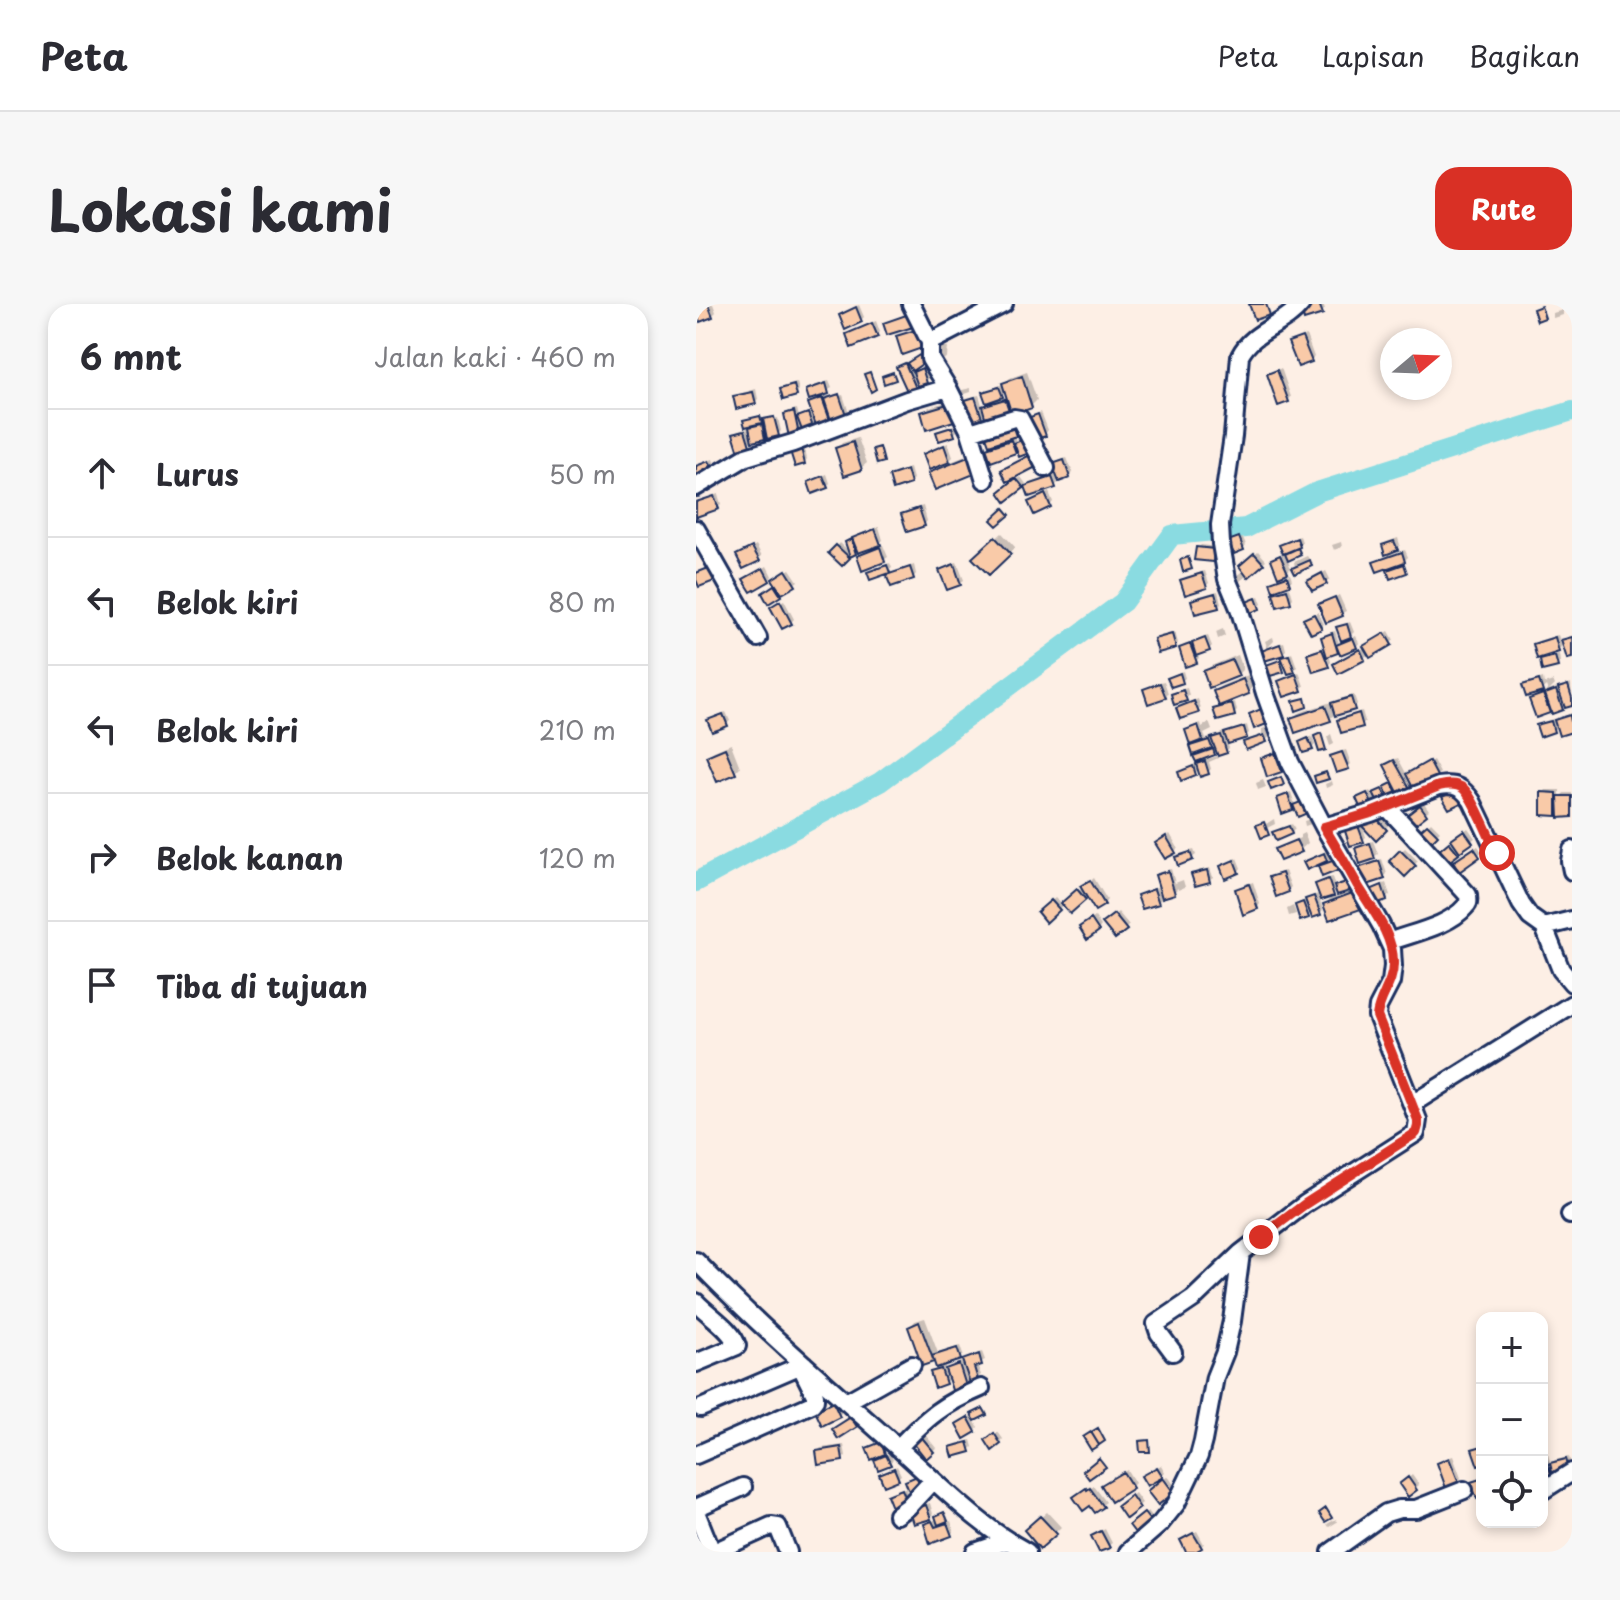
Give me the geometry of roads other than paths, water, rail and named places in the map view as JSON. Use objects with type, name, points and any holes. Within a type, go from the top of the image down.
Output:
[{"type":"street","points":[[911,304],[930,342],[930,359],[970,432],[985,480]]},
{"type":"street","points":[[930,342],[1004,304]]},
{"type":"street","points":[[1173,1352],[1156,1324],[1193,1299],[1241,1253],[1305,1204],[1416,1133],[1418,1126],[1377,1016],[1378,1007],[1391,982],[1392,949],[1290,762],[1227,579],[1221,544],[1220,525],[1233,436],[1240,356],[1253,338],[1293,313],[1301,304]]},
{"type":"street","points":[[696,487],[746,457],[948,388]]},
{"type":"street","points":[[970,432],[1014,418],[1020,419],[1046,468]]},
{"type":"street","points":[[696,529],[758,638]]},
{"type":"street","points":[[1324,827],[1439,786],[1450,784],[1464,789],[1521,904],[1530,917],[1544,927],[1561,970],[1572,983]]},
{"type":"street","points":[[1387,807],[1468,895],[1466,907],[1446,922],[1389,942]]},
{"type":"street","points":[[1572,850],[1572,871]]},
{"type":"street","points":[[1544,927],[1572,920]]},
{"type":"street","points":[[1412,1104],[1572,1004]]},
{"type":"street","points":[[1128,1552],[1160,1524],[1176,1504],[1199,1456],[1215,1377],[1232,1321],[1241,1253]]},
{"type":"street","points":[[696,1261],[802,1364],[933,1480],[1007,1541],[1027,1552]]},
{"type":"street","points":[[696,1363],[737,1346],[735,1337],[699,1311],[729,1293]]},
{"type":"street","points":[[701,1408],[802,1364]]},
{"type":"street","points":[[696,1455],[812,1404],[815,1395],[802,1364]]},
{"type":"street","points":[[846,1402],[912,1365]]},
{"type":"street","points":[[898,1448],[926,1418],[981,1388]]},
{"type":"street","points":[[1548,1487],[1572,1472]]},
{"type":"street","points":[[897,1515],[933,1480]]},
{"type":"street","points":[[743,1487],[696,1510],[713,1552],[771,1526],[778,1527],[788,1552]]},
{"type":"street","points":[[1331,1552],[1386,1513],[1416,1509],[1464,1490]]},
{"type":"street","points":[[975,1552],[1007,1541]]},
{"type":"waterway","points":[[696,882],[880,782],[1123,602],[1172,535],[1246,528],[1317,492],[1572,411]]}]
